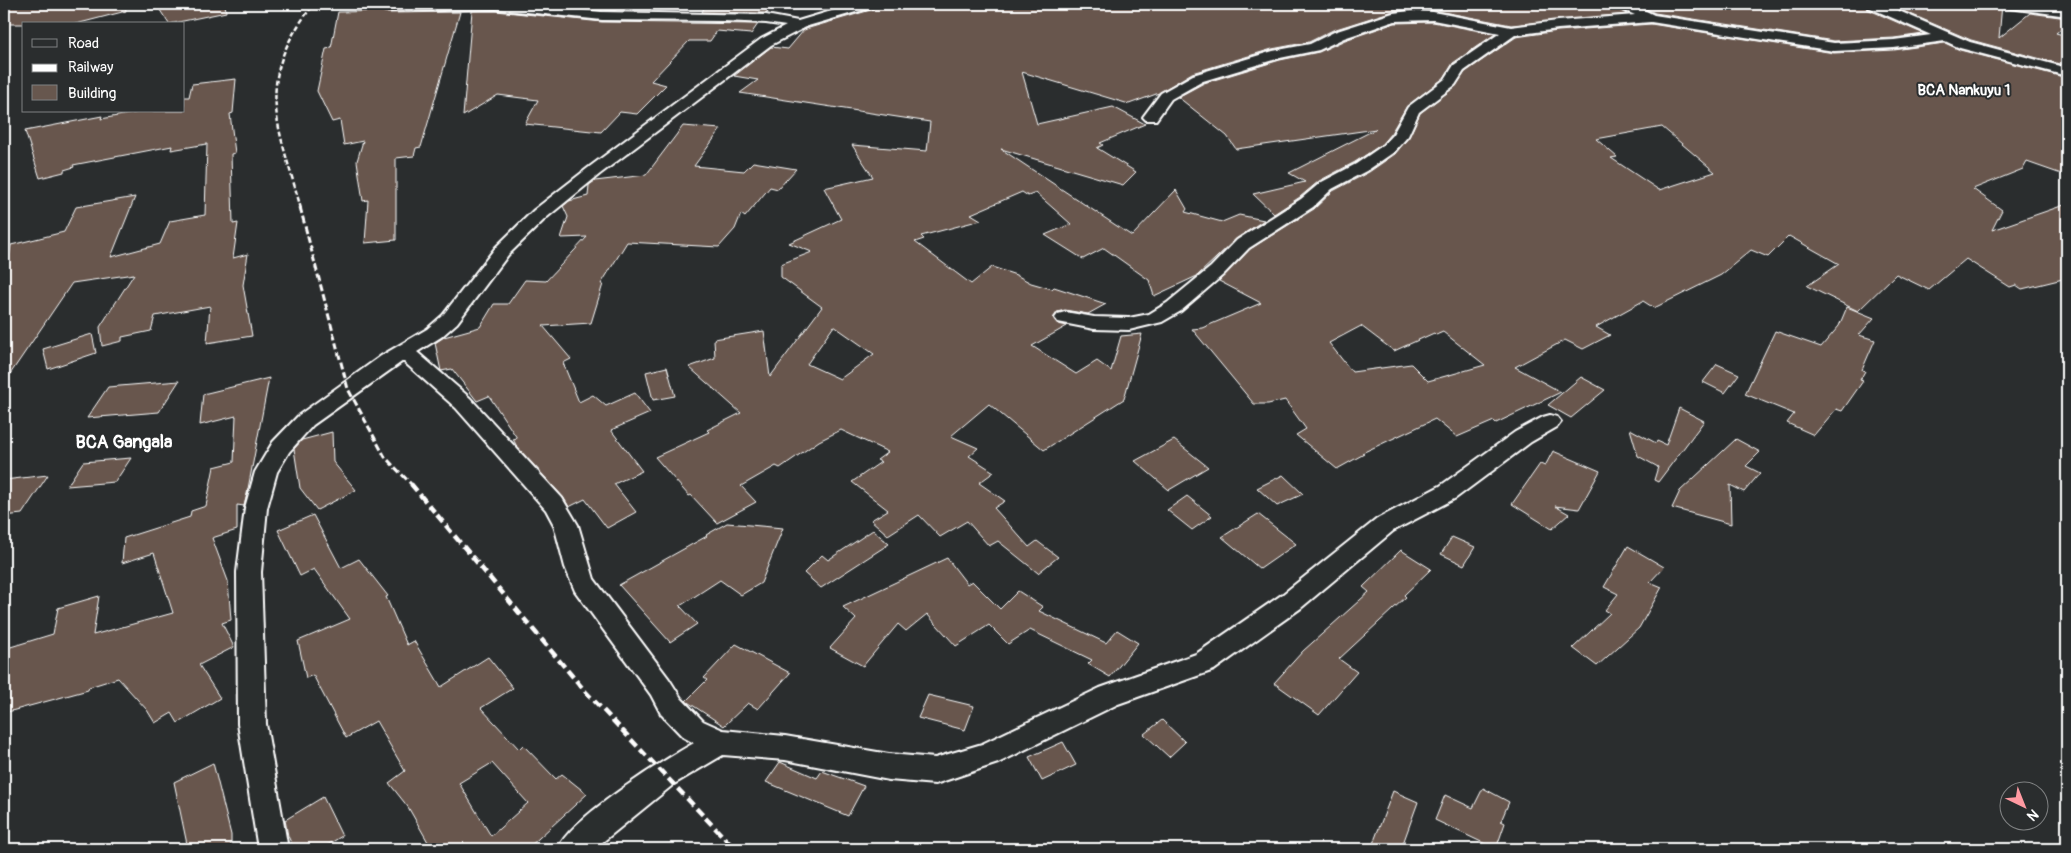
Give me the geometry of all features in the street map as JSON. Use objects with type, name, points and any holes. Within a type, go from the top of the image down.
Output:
[{"type":"street","points":[[274,849],[252,724],[249,572],[256,508],[266,472],[281,447],[306,420],[388,361],[406,352],[434,333],[450,318],[502,251],[540,214],[594,171],[766,42],[800,25],[868,4]]},
{"type":"street","points":[[1410,4],[1433,16]]},
{"type":"street","points":[[1622,4],[1651,18]]},
{"type":"street","points":[[1873,4],[1971,47],[2067,72]]},
{"type":"street","points":[[2010,4],[2067,12]]},
{"type":"street","points":[[388,7],[496,5],[602,16],[724,16],[766,19],[800,25]]},
{"type":"street","points":[[1151,117],[1166,96],[1198,78],[1278,54],[1319,45],[1339,35],[1393,17],[1411,15],[1433,16],[1511,32],[1558,25],[1651,18],[1834,47],[1894,44],[1946,37]]},
{"type":"street","points":[[1065,318],[1094,323],[1129,324],[1155,318],[1174,307],[1217,271],[1243,244],[1307,202],[1326,186],[1362,167],[1388,149],[1400,136],[1413,110],[1450,82],[1459,68],[1511,32]]},
{"type":"street","points":[[406,352],[463,403],[554,504],[566,525],[577,567],[584,584],[682,720],[692,729],[720,742],[785,748],[889,767],[936,771],[988,754],[1109,696],[1205,662],[1292,601],[1385,525],[1448,492],[1523,437],[1550,422]]},
{"type":"street","points":[[574,849],[597,827],[664,775],[720,742]]},
{"type":"building","points":[[17,4],[125,4],[126,11],[84,22],[22,22],[22,24],[4,24],[4,6]]},
{"type":"building","points":[[156,4],[225,4],[226,12],[178,22],[168,22]]},
{"type":"building","points":[[538,4],[622,4],[615,10]]},
{"type":"building","points":[[706,4],[774,4],[767,13],[702,12]]},
{"type":"building","points":[[876,4],[1614,4],[1616,9],[1627,14],[1511,25],[1433,10],[1411,9],[1393,11],[1333,30],[1309,42],[1272,49],[1192,73],[1159,93],[1129,104],[1022,72],[1037,124],[1113,107],[1145,124],[1100,143],[1103,145],[1097,148],[1136,172],[1123,185],[1001,149],[1132,236],[1176,190],[1187,209],[1185,212],[1222,222],[1239,215],[1264,220],[1236,239],[1197,276],[1154,296],[1149,280],[1104,248],[1083,259],[1045,235],[1071,224],[1036,193],[1028,196],[1022,192],[971,214],[981,220],[921,236],[924,239],[915,242],[971,284],[992,267],[1016,275],[1031,283],[1052,289],[1054,287],[1106,304],[1088,314],[1065,310],[1057,312],[1054,319],[1058,324],[1067,326],[1032,346],[1076,374],[1097,361],[1111,371],[1121,336],[1142,334],[1124,399],[1044,450],[989,404],[951,436],[978,448],[969,456],[994,472],[979,483],[1005,501],[994,508],[1029,547],[1037,541],[1058,557],[1038,573],[998,541],[989,546],[967,521],[940,537],[919,515],[888,535],[871,520],[888,510],[852,482],[881,462],[877,460],[888,452],[841,430],[819,441],[780,468],[776,466],[741,486],[756,502],[717,523],[691,495],[689,496],[655,457],[709,432],[707,430],[741,413],[689,367],[715,358],[714,339],[764,331],[770,377],[822,307],[781,277],[781,264],[812,252],[789,243],[841,219],[824,188],[873,177],[852,145],[927,151],[930,122],[740,93],[758,80],[734,76],[771,47],[788,49],[804,30],[874,9]],"holes":[[[834,326],[874,354],[840,379],[807,364]]]},
{"type":"building","points":[[1636,4],[1865,4],[1867,9],[1924,34],[1894,38],[1834,41],[1655,13]]},
{"type":"building","points":[[1887,4],[2002,4],[1999,38],[2030,13],[2067,18],[2067,24],[2056,33],[2067,36],[2067,66],[1971,40]]},
{"type":"building","points":[[382,11],[388,13],[460,12],[421,147],[416,148],[414,156],[396,158],[396,240],[365,243],[368,200],[363,201],[357,161],[363,141],[344,145],[340,120],[332,122],[317,91],[326,49],[331,48],[338,12]]},
{"type":"building","points":[[472,11],[496,11],[602,22],[758,24],[751,34],[717,31],[710,41],[689,41],[651,81],[666,85],[637,114],[620,112],[601,132],[525,124],[538,100],[498,95],[463,116]]},
{"type":"building","points":[[1433,22],[1495,34],[1453,63],[1444,78],[1407,106],[1391,133],[1381,145],[1355,162],[1319,181],[1300,197],[1274,214],[1253,194],[1305,182],[1289,173],[1376,129],[1236,149],[1227,136],[1178,97],[1204,83],[1280,60],[1319,52],[1345,40],[1395,23]]},
{"type":"building","points":[[1651,24],[1834,53],[1894,50],[1945,43],[1960,50],[2067,78],[2067,176],[2027,162],[2023,169],[1973,189],[2002,210],[1992,230],[2067,204],[2067,278],[2022,289],[2016,285],[2010,287],[1966,259],[1929,290],[1896,274],[1858,311],[1807,286],[1839,264],[1789,236],[1768,257],[1751,250],[1721,275],[1654,308],[1643,301],[1596,327],[1610,335],[1583,349],[1565,340],[1515,367],[1561,392],[1496,423],[1494,421],[1457,437],[1435,419],[1362,453],[1364,454],[1337,469],[1296,435],[1306,429],[1285,400],[1268,404],[1254,404],[1192,329],[1202,328],[1261,303],[1219,281],[1250,249],[1314,209],[1333,191],[1369,172],[1395,154],[1409,137],[1420,113],[1456,86],[1465,72],[1516,37],[1558,31]],"holes":[[[1662,127],[1715,172],[1659,190],[1611,158],[1617,157],[1596,139]],[[1361,326],[1394,351],[1434,333],[1436,335],[1443,332],[1485,365],[1428,381],[1411,364],[1352,372],[1329,343]]]},
{"type":"building","points":[[236,79],[233,113],[230,114],[235,153],[231,154],[233,224],[238,223],[233,258],[248,254],[243,285],[252,336],[207,343],[210,306],[155,316],[151,331],[122,337],[122,341],[102,346],[100,327],[134,274],[72,283],[4,383],[4,259],[9,258],[11,245],[64,232],[76,207],[135,197],[111,257],[160,244],[170,221],[205,215],[207,144],[171,150],[172,146],[73,165],[74,167],[64,170],[64,172],[40,178],[25,131],[102,116],[101,119],[140,112],[185,112],[185,97],[189,97],[192,84]]},
{"type":"building","points":[[683,126],[721,129],[694,166],[744,171],[753,162],[796,169],[778,189],[770,187],[745,217],[741,214],[735,229],[719,247],[627,242],[601,284],[603,284],[591,323],[543,326],[571,359],[563,363],[579,402],[593,395],[606,406],[635,393],[650,413],[611,430],[642,471],[614,484],[636,512],[607,528],[585,499],[569,507],[563,497],[517,447],[513,439],[517,438],[489,396],[477,401],[452,369],[441,371],[435,343],[444,337],[480,327],[494,304],[508,304],[525,280],[546,281],[587,237],[561,238],[568,217],[563,206],[569,201],[588,196],[589,185],[595,181],[646,175]]},
{"type":"building","points":[[1847,307],[1874,318],[1859,335],[1875,340],[1862,370],[1865,371],[1860,380],[1863,381],[1842,411],[1836,409],[1814,435],[1787,423],[1794,414],[1745,394],[1775,331],[1821,347],[1839,326]]},
{"type":"building","points":[[92,334],[96,353],[48,369],[43,349]]},
{"type":"building","points":[[1717,364],[1739,374],[1725,393],[1703,382]]},
{"type":"building","points":[[667,367],[675,396],[653,400],[646,372]]},
{"type":"building","points":[[1581,377],[1605,390],[1571,418],[1548,405]]},
{"type":"building","points":[[269,378],[244,506],[237,505],[237,530],[212,538],[228,581],[231,620],[222,623],[234,647],[199,665],[220,698],[178,723],[172,713],[155,723],[147,710],[118,678],[89,687],[88,690],[4,713],[4,649],[53,634],[58,608],[99,596],[93,635],[173,613],[154,553],[122,563],[124,538],[190,517],[191,511],[206,506],[214,467],[234,462],[236,416],[200,425],[203,394]]},
{"type":"building","points":[[179,381],[159,412],[87,418],[108,387]]},
{"type":"building","points":[[1679,408],[1704,421],[1658,482],[1654,480],[1658,467],[1638,456],[1630,429],[1656,443],[1657,441],[1666,445]]},
{"type":"building","points":[[332,432],[333,462],[356,490],[317,510],[300,488],[294,449],[302,440]]},
{"type":"building","points":[[1736,439],[1760,452],[1746,466],[1760,473],[1744,492],[1730,485],[1731,524],[1672,508],[1680,491]]},
{"type":"building","points":[[1174,440],[1208,467],[1169,490],[1135,461]]},
{"type":"building","points":[[1553,451],[1600,471],[1579,509],[1555,506],[1569,514],[1552,529],[1512,504],[1540,464],[1545,466]]},
{"type":"building","points":[[131,458],[115,482],[67,486],[83,462]]},
{"type":"building","points":[[48,475],[22,514],[4,516],[4,480]]},
{"type":"building","points":[[1283,475],[1303,494],[1277,506],[1257,488]]},
{"type":"building","points":[[1187,496],[1212,516],[1192,530],[1167,510]]},
{"type":"building","points":[[1258,514],[1296,544],[1260,569],[1222,537]]},
{"type":"building","points":[[313,515],[341,568],[359,559],[388,596],[386,597],[407,645],[414,641],[441,687],[488,657],[513,688],[481,708],[519,749],[523,745],[556,779],[562,774],[587,794],[527,849],[432,849],[408,807],[389,783],[405,771],[376,721],[346,738],[313,675],[306,678],[298,641],[350,619],[314,569],[300,576],[278,530]],"holes":[[[492,763],[528,803],[491,836],[459,783]]]},
{"type":"building","points":[[727,523],[783,528],[761,583],[741,595],[720,580],[680,606],[697,624],[670,642],[619,585]]},
{"type":"building","points":[[873,530],[889,544],[821,588],[804,573],[822,555],[828,560]]},
{"type":"building","points":[[1452,537],[1475,547],[1464,565],[1441,554]]},
{"type":"building","points":[[1628,546],[1664,567],[1650,582],[1662,587],[1639,628],[1597,666],[1573,648],[1610,613],[1605,610],[1618,594],[1604,587]]},
{"type":"building","points":[[1401,550],[1431,569],[1404,595],[1406,597],[1339,659],[1357,672],[1319,715],[1274,683],[1303,651],[1369,592],[1363,587]]},
{"type":"building","points":[[947,558],[967,584],[972,581],[1000,609],[1018,591],[1043,607],[1039,611],[1106,643],[1117,630],[1138,643],[1110,677],[1088,664],[1092,660],[1030,630],[1008,644],[989,625],[956,646],[927,614],[906,631],[898,624],[863,666],[830,648],[856,619],[843,607]]},
{"type":"building","points":[[736,644],[790,673],[758,709],[748,703],[724,726],[686,701],[707,680],[704,678]]},
{"type":"building","points":[[928,695],[974,706],[965,730],[918,718]]},
{"type":"building","points":[[1162,720],[1185,742],[1169,757],[1144,734]]},
{"type":"building","points":[[1063,742],[1076,765],[1042,781],[1029,757]]},
{"type":"building","points":[[780,762],[817,778],[822,771],[864,786],[848,816],[766,782]]},
{"type":"building","points":[[213,763],[231,835],[231,849],[188,849],[174,782]]},
{"type":"building","points":[[1483,788],[1509,802],[1501,821],[1505,823],[1496,849],[1435,820],[1445,795],[1473,808]]},
{"type":"building","points":[[1393,791],[1418,802],[1401,849],[1371,849]]},
{"type":"building","points":[[323,797],[342,836],[321,849],[294,849],[288,836],[285,820]]},
{"type":"railway","points":[[301,209],[279,127],[276,103],[277,80],[283,56],[295,31],[314,4]]},
{"type":"railway","points":[[300,207],[348,389],[385,457],[412,485]]},
{"type":"railway","points":[[411,484],[584,690],[735,849]]},
{"type":"district","name":"BCA Nankuyu 1","points":[[1964,90]]},
{"type":"district","name":"BCA Gangala","points":[[124,442]]}]
